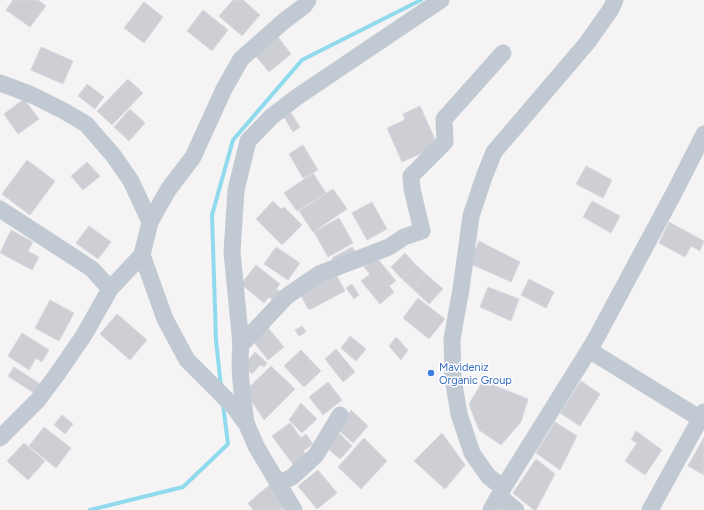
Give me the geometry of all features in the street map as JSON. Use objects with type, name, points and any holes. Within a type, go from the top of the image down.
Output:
[{"type":"street","points":[[0,438],[6,422],[38,400],[84,335],[110,289],[142,255],[150,222],[168,190],[193,157],[224,89],[241,59],[284,21],[304,6],[308,0]]},
{"type":"street","points":[[247,425],[240,367],[241,345],[232,252],[236,190],[248,141],[272,117],[297,97],[441,0]]},
{"type":"street","points":[[516,510],[497,498],[488,476],[472,453],[459,414],[453,378],[452,339],[461,289],[471,216],[494,152],[587,43],[610,3]]},
{"type":"street","points":[[241,345],[287,296],[319,274],[388,247],[404,237],[422,231],[412,189],[411,176],[445,142],[444,119],[503,53]]},
{"type":"street","points":[[0,83],[32,95],[86,124],[113,155],[131,181],[150,222]]},
{"type":"street","points":[[497,498],[589,350],[674,193],[704,134]]},
{"type":"street","points":[[0,209],[92,270],[110,289]]},
{"type":"street","points":[[142,255],[165,319],[187,360],[234,407],[247,425],[256,446],[294,510]]},
{"type":"street","points":[[589,350],[703,417],[650,510]]},
{"type":"street","points":[[278,484],[292,477],[316,455],[340,415]]},
{"type":"building","points":[[13,0],[38,0],[46,6],[30,27],[6,10]]},
{"type":"building","points":[[233,0],[243,0],[260,15],[242,36],[219,16]]},
{"type":"building","points":[[144,2],[163,17],[144,43],[124,28]]},
{"type":"building","points":[[203,10],[228,30],[212,51],[187,31]]},
{"type":"building","points":[[278,37],[291,54],[269,72],[255,55]]},
{"type":"building","points":[[41,47],[73,61],[63,84],[31,70]]},
{"type":"building","points":[[128,79],[143,93],[112,125],[97,111]]},
{"type":"building","points":[[87,84],[104,97],[95,109],[78,96]]},
{"type":"building","points":[[24,99],[39,119],[18,134],[4,114]]},
{"type":"building","points":[[420,106],[438,146],[402,162],[387,128],[405,120],[403,114]]},
{"type":"building","points":[[130,109],[145,123],[129,141],[114,127]]},
{"type":"building","points":[[291,113],[300,127],[293,132],[284,117]]},
{"type":"building","points":[[303,145],[318,170],[303,178],[289,154]]},
{"type":"building","points":[[27,160],[55,181],[30,215],[2,194]]},
{"type":"building","points":[[87,162],[100,176],[83,190],[71,176]]},
{"type":"building","points":[[586,166],[612,180],[603,198],[576,184]]},
{"type":"building","points":[[313,173],[326,193],[297,211],[284,193]]},
{"type":"building","points":[[333,189],[347,209],[313,232],[299,211]]},
{"type":"building","points":[[273,201],[281,209],[284,207],[302,225],[282,245],[256,219]]},
{"type":"building","points":[[592,201],[620,216],[611,233],[583,217]]},
{"type":"building","points":[[372,202],[387,229],[367,240],[352,213]]},
{"type":"building","points":[[339,218],[353,243],[328,257],[314,232]]},
{"type":"building","points":[[669,222],[704,241],[700,251],[691,246],[685,257],[659,243]]},
{"type":"building","points":[[89,226],[111,242],[98,259],[76,243]]},
{"type":"building","points":[[11,230],[33,242],[28,251],[39,257],[32,270],[0,253]]},
{"type":"building","points":[[479,241],[520,262],[511,282],[469,263]]},
{"type":"building","points":[[276,247],[300,263],[288,280],[264,264]]},
{"type":"building","points":[[352,247],[355,251],[334,263],[332,258]]},
{"type":"building","points":[[405,253],[416,265],[402,279],[391,267]]},
{"type":"building","points":[[376,257],[396,281],[389,286],[394,292],[380,304],[361,281],[370,274],[364,267]]},
{"type":"building","points":[[256,265],[280,284],[276,289],[281,292],[274,301],[269,297],[264,303],[241,284]]},
{"type":"building","points":[[416,265],[426,274],[413,289],[402,279]]},
{"type":"building","points":[[334,271],[345,291],[311,309],[308,309],[298,290]]},
{"type":"building","points":[[426,274],[443,289],[429,304],[413,289]]},
{"type":"building","points":[[529,279],[554,292],[546,308],[521,295]]},
{"type":"building","points":[[352,284],[359,295],[354,299],[346,288]]},
{"type":"building","points":[[488,287],[519,299],[511,321],[480,307]]},
{"type":"building","points":[[418,298],[445,319],[429,339],[403,318]]},
{"type":"building","points":[[50,300],[74,313],[59,341],[35,328]]},
{"type":"building","points":[[117,314],[147,340],[130,360],[100,334]]},
{"type":"building","points":[[264,323],[284,347],[268,360],[249,336]]},
{"type":"building","points":[[302,326],[306,332],[299,336],[295,330]]},
{"type":"building","points":[[22,333],[49,350],[42,362],[36,358],[29,370],[8,356]]},
{"type":"building","points":[[350,336],[366,349],[356,361],[341,348]]},
{"type":"building","points":[[396,337],[408,350],[401,360],[389,346]]},
{"type":"building","points":[[336,349],[355,372],[343,382],[325,359]]},
{"type":"building","points":[[301,350],[321,371],[304,387],[284,366]]},
{"type":"building","points":[[255,352],[267,363],[264,367],[260,365],[252,374],[243,366]]},
{"type":"building","points":[[271,366],[295,389],[264,420],[245,391]]},
{"type":"building","points":[[14,367],[40,384],[34,393],[8,376]]},
{"type":"building","points":[[483,381],[528,399],[521,422],[501,445],[479,430],[469,404]]},
{"type":"building","points":[[581,381],[600,394],[580,426],[560,413]]},
{"type":"building","points":[[328,382],[342,400],[323,415],[309,397]]},
{"type":"building","points":[[301,403],[317,419],[302,433],[289,420]]},
{"type":"building","points":[[351,410],[368,426],[353,443],[336,428]]},
{"type":"building","points":[[62,415],[73,424],[65,434],[54,425]]},
{"type":"building","points":[[555,422],[577,436],[560,470],[536,453]]},
{"type":"building","points":[[290,423],[301,438],[306,434],[313,444],[303,451],[308,457],[295,467],[272,436]]},
{"type":"building","points":[[44,427],[71,448],[56,468],[29,446]]},
{"type":"building","points":[[636,431],[662,450],[645,475],[625,461],[637,443],[631,440]]},
{"type":"building","points":[[339,433],[352,446],[340,459],[326,447]]},
{"type":"building","points":[[442,433],[465,465],[445,489],[414,461]]},
{"type":"building","points":[[704,437],[704,475],[688,466]]},
{"type":"building","points":[[364,438],[387,461],[361,489],[338,467]]},
{"type":"building","points":[[24,443],[45,461],[28,480],[7,461]]},
{"type":"building","points":[[536,459],[555,474],[536,510],[534,510],[513,493]]},
{"type":"building","points":[[318,470],[337,493],[317,509],[298,486]]},
{"type":"building","points":[[272,483],[289,504],[281,510],[253,510],[248,503]]},
{"type":"waterway","points":[[221,387],[216,340],[212,215],[233,140],[302,60],[421,0]]},
{"type":"waterway","points":[[90,510],[183,487],[228,444],[223,404]]},
{"type":"place","name":"Mavideniz Organic Group","points":[[431,373]]}]
